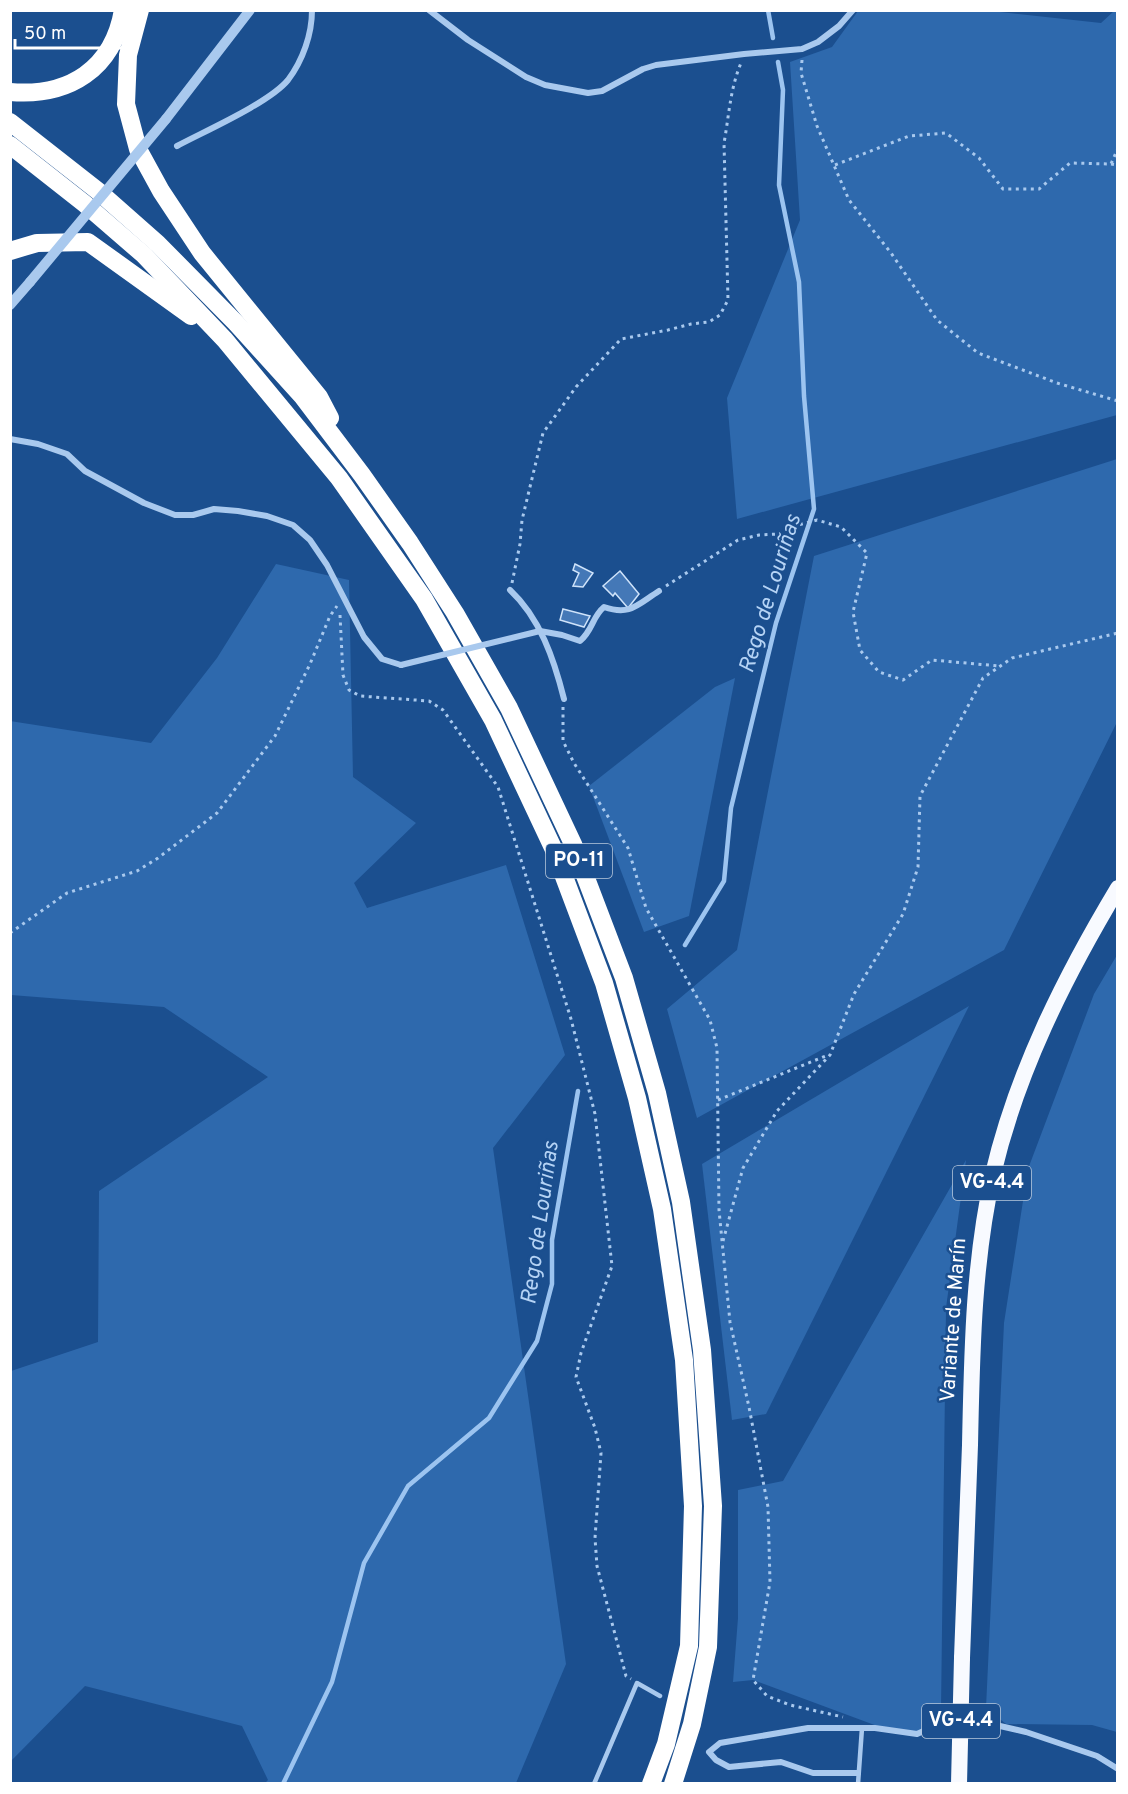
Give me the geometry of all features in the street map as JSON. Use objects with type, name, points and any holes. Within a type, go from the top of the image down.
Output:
[{"type":"highway","points":[[10,92],[25,93],[57,89],[86,75],[107,55],[120,30],[123,10]]},
{"type":"highway","points":[[140,10],[128,55],[126,104],[138,148],[160,191],[202,253],[319,397],[362,475]]},
{"type":"highway","name":"PO-11","points":[[10,122],[98,191],[158,244],[228,315],[303,397],[362,475],[456,613],[514,718],[573,844],[624,978],[657,1094],[681,1202],[702,1350],[713,1506],[708,1647],[692,1724],[673,1784]]},
{"type":"highway","name":"PO-11","points":[[10,146],[86,204],[144,255],[225,340],[339,478],[424,599],[493,720],[554,850],[607,994],[637,1098],[662,1209],[684,1359],[693,1506],[689,1646],[666,1744],[651,1784]]},
{"type":"highway","points":[[10,250],[37,243],[88,242],[225,340]]},
{"type":"highway","name":"Variante de Marín","points":[[959,1784],[973,1314],[981,1238],[993,1173],[1013,1105],[1043,1026],[1091,933],[1118,888]]},
{"type":"street","points":[[10,305],[166,118],[250,10]]},
{"type":"street","points":[[177,146],[240,113],[288,80],[302,57],[312,28],[312,10]]},
{"type":"street","points":[[429,10],[468,40],[526,77],[545,86],[588,93],[602,91],[643,69],[656,65],[802,49],[819,42],[839,26],[853,10]]},
{"type":"street","points":[[10,439],[38,444],[67,454],[85,471],[144,503],[175,515],[193,515],[214,509],[238,511],[267,516],[293,525],[310,540],[321,556],[364,637],[382,659],[401,665],[540,631],[580,641],[590,632],[596,614],[604,607],[626,611],[659,591]]},
{"type":"street","points":[[510,590],[525,605],[540,631],[560,681],[564,699]]},
{"type":"street","points":[[858,1773],[813,1773],[781,1762],[729,1767],[716,1760],[709,1752],[720,1743],[808,1728],[862,1728],[917,1734],[939,1724],[987,1723],[1026,1732],[1097,1756],[1118,1769]]},
{"type":"lane","points":[[594,1784],[637,1683],[660,1696]]},
{"type":"lane","points":[[858,1784],[862,1728]]},
{"type":"path","points":[[802,49],[801,73],[817,126],[849,200],[891,253],[937,320],[978,352],[1057,383],[1118,401]]},
{"type":"path","points":[[510,590],[516,572],[522,520],[543,433],[576,387],[621,339],[709,322],[720,315],[729,300],[724,143],[735,77],[744,54]]},
{"type":"path","points":[[834,165],[909,136],[946,133],[979,158],[1003,189],[1039,189],[1070,163],[1118,165]]},
{"type":"path","points":[[1111,164],[1118,148]]},
{"type":"path","points":[[659,591],[738,540],[759,535],[779,534],[817,520],[842,527],[867,553],[853,612],[860,650],[879,672],[903,680],[932,660],[1000,666]]},
{"type":"path","points":[[10,933],[67,893],[136,871],[158,858],[217,813],[275,736],[337,605],[341,618],[343,675],[348,690],[360,696],[429,701],[443,710],[498,787],[571,1019],[595,1114],[612,1266],[581,1353],[576,1377],[595,1428],[601,1453],[595,1538],[597,1566],[626,1676],[637,1683]]},
{"type":"path","points":[[722,1243],[743,1168],[777,1111],[830,1055],[854,994],[903,914],[918,867],[920,796],[983,678],[1012,658],[1118,633]]},
{"type":"path","points":[[564,699],[563,741],[574,764],[628,848],[646,908],[710,1020],[717,1048],[719,1210],[730,1322],[768,1507],[770,1582],[753,1680],[767,1696],[790,1705],[844,1718]]},
{"type":"path","points":[[718,1100],[830,1055]]},
{"type":"shaded area","points":[[982,10],[1101,23],[1117,11],[1117,415],[737,519],[727,398],[800,220],[790,62],[832,47],[858,11]]},
{"type":"shaded area","points":[[1117,459],[1117,722],[1004,950],[697,1118],[667,1009],[737,950],[814,556]]},
{"type":"shaded area","points":[[276,564],[349,580],[353,777],[416,823],[354,883],[367,908],[506,865],[565,1055],[493,1148],[566,1664],[516,1783],[265,1783],[268,1780],[242,1726],[85,1686],[11,1761],[11,1371],[98,1342],[99,1191],[268,1077],[164,1007],[11,995],[10,721],[151,743],[217,658]]},
{"type":"shaded area","points":[[735,678],[689,916],[644,932],[589,786],[715,687]]},
{"type":"shaded area","points":[[1117,955],[1117,1732],[1092,1725],[1006,1724],[986,1708],[1004,1323],[1028,1169],[1094,994]]},
{"type":"shaded area","points":[[969,1006],[766,1414],[732,1420],[702,1164]]},
{"type":"shaded area","points":[[966,1160],[946,1308],[941,1710],[939,1724],[917,1734],[888,1730],[753,1680],[733,1682],[738,1618],[738,1490],[783,1481]]},
{"type":"building","points":[[575,564],[593,573],[583,587],[573,586],[579,573],[573,570]]},
{"type":"building","points":[[620,571],[639,594],[628,608],[615,593],[613,596],[603,586]]},
{"type":"building","points":[[563,609],[590,616],[584,627],[560,620]]},
{"type":"waterway","name":"Rego de Louriñas","points":[[768,10],[773,38]]},
{"type":"waterway","name":"Rego de Louriñas","points":[[685,945],[724,881],[731,808],[776,623],[814,509],[804,396],[799,282],[779,185],[783,90],[778,62]]},
{"type":"waterway","name":"Rego de Louriñas","points":[[283,1784],[332,1682],[364,1563],[408,1486],[489,1418],[537,1341],[552,1284],[552,1240],[578,1091]]}]
